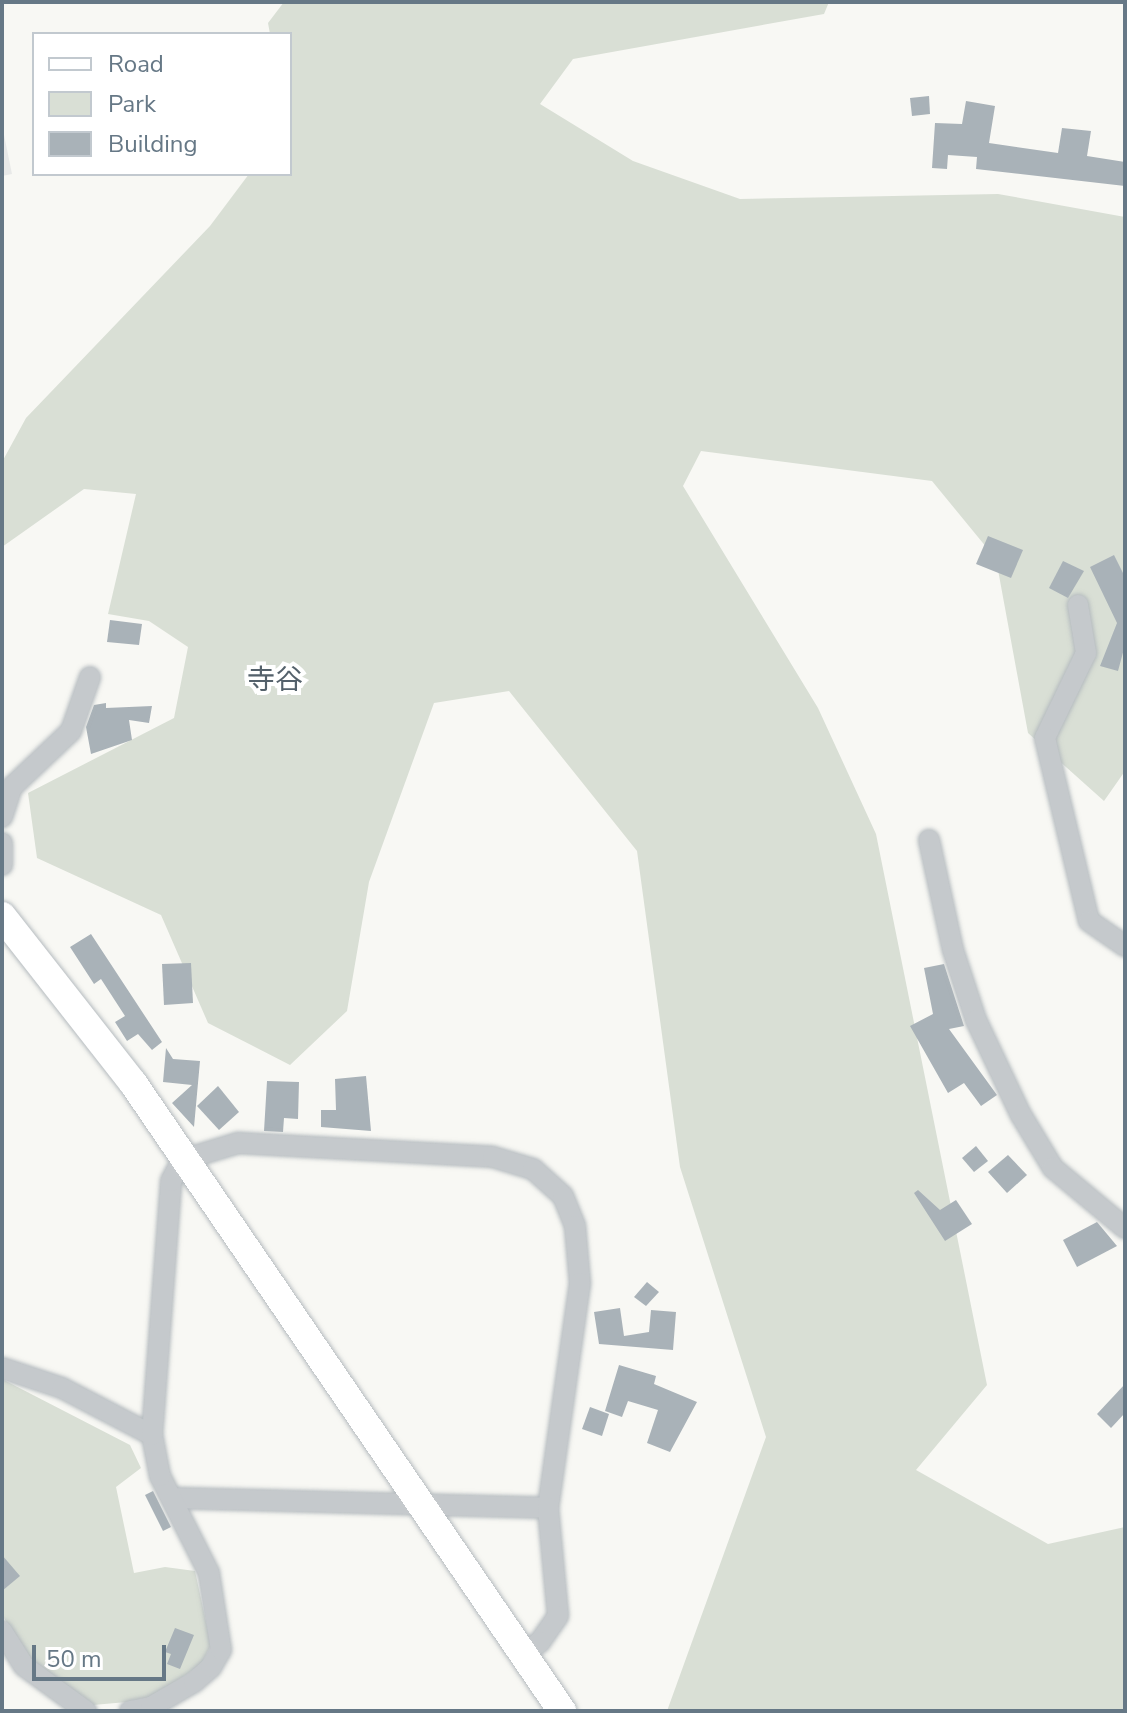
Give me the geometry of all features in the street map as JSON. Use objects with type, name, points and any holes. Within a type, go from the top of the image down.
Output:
[{"type":"street","points":[[1078,605],[1086,653],[1045,738],[1089,921],[1125,946]]},
{"type":"street","points":[[2,817],[12,787],[71,731],[90,677]]},
{"type":"street","points":[[929,840],[953,950],[976,1020],[1021,1115],[1053,1168],[1125,1228]]},
{"type":"street","points":[[2,843],[2,865]]},
{"type":"street","points":[[2,916],[133,1083],[182,1160],[525,1652],[562,1711]]},
{"type":"street","points":[[130,1711],[151,1707],[194,1682],[221,1650],[209,1573],[160,1476],[152,1435],[171,1181],[182,1160],[238,1143],[493,1157],[533,1169],[553,1183],[575,1226],[581,1271],[548,1508],[558,1616],[540,1642],[525,1652]]},
{"type":"street","points":[[2,1368],[62,1388],[152,1435]]},
{"type":"street","points":[[173,1498],[419,1502],[548,1508]]},
{"type":"street","points":[[2,1631],[24,1666],[86,1711]]},
{"type":"shaded area","points":[[2,125],[12,174],[2,176]]},
{"type":"green space","points":[[284,2],[829,2],[824,14],[573,59],[540,104],[633,161],[740,199],[998,194],[1125,217],[1125,771],[1104,801],[1028,733],[996,559],[932,481],[701,451],[683,486],[818,708],[876,834],[987,1385],[916,1470],[1048,1544],[1125,1527],[1125,1711],[667,1711],[766,1437],[680,1167],[637,851],[509,691],[434,703],[369,882],[347,1011],[290,1065],[208,1023],[161,915],[37,858],[28,793],[174,718],[188,647],[149,621],[108,614],[136,494],[84,489],[2,547],[2,462],[26,418],[210,226],[248,176],[292,176],[292,32],[270,32],[268,23]]},
{"type":"green space","points":[[2,1379],[130,1445],[141,1468],[116,1487],[134,1573],[165,1567],[195,1571],[211,1645],[201,1664],[150,1700],[93,1705],[37,1671],[2,1615]]},
{"type":"building","points":[[929,96],[930,114],[912,116],[910,98]]},
{"type":"building","points":[[966,101],[995,106],[989,143],[1058,153],[1062,128],[1091,131],[1087,156],[1125,162],[1125,186],[976,169],[977,157],[948,155],[947,169],[932,168],[935,123],[962,124]]},
{"type":"building","points":[[988,536],[1023,550],[1011,578],[976,564]]},
{"type":"building","points":[[1114,555],[1125,577],[1125,645],[1118,671],[1100,666],[1117,623],[1090,567]]},
{"type":"building","points":[[1063,561],[1084,571],[1068,598],[1049,588]]},
{"type":"building","points":[[110,620],[142,624],[139,645],[107,642]]},
{"type":"building","points":[[106,703],[106,708],[152,706],[149,723],[129,720],[132,740],[91,754],[86,727],[94,705]]},
{"type":"building","points":[[91,934],[162,1042],[152,1050],[138,1034],[127,1041],[115,1022],[125,1016],[101,979],[94,984],[70,947]]},
{"type":"building","points":[[191,963],[193,1003],[164,1005],[162,964]]},
{"type":"building","points":[[944,964],[964,1026],[949,1029],[997,1095],[981,1106],[964,1083],[948,1093],[910,1026],[933,1014],[924,968]]},
{"type":"building","points":[[166,1048],[173,1059],[200,1061],[194,1127],[172,1103],[192,1085],[163,1082]]},
{"type":"building","points":[[366,1076],[371,1131],[321,1127],[321,1110],[336,1110],[335,1079]]},
{"type":"building","points":[[267,1081],[299,1082],[298,1119],[284,1118],[283,1132],[264,1131]]},
{"type":"building","points":[[218,1086],[239,1112],[219,1130],[197,1106]]},
{"type":"building","points":[[976,1146],[988,1161],[974,1172],[962,1158]]},
{"type":"building","points":[[1008,1155],[1027,1175],[1007,1193],[988,1172]]},
{"type":"building","points":[[918,1190],[940,1210],[956,1200],[972,1224],[945,1241],[914,1193]]},
{"type":"building","points":[[1097,1222],[1117,1246],[1077,1267],[1063,1240]]},
{"type":"building","points":[[647,1282],[659,1292],[646,1306],[634,1297]]},
{"type":"building","points":[[620,1308],[624,1336],[649,1332],[651,1310],[676,1312],[673,1350],[599,1344],[594,1312]]},
{"type":"building","points":[[619,1365],[656,1376],[654,1384],[697,1402],[670,1452],[647,1443],[658,1410],[628,1401],[622,1417],[605,1411]]},
{"type":"building","points":[[1125,1384],[1125,1413],[1111,1428],[1097,1414]]},
{"type":"building","points":[[590,1407],[609,1414],[602,1436],[582,1429]]},
{"type":"building","points":[[153,1491],[171,1527],[163,1531],[145,1495]]},
{"type":"building","points":[[2,1555],[20,1576],[2,1591]]},
{"type":"building","points":[[175,1628],[194,1635],[180,1669],[167,1664],[171,1654],[165,1652]]},
{"type":"district","name":"寺谷","points":[[275,680]]}]
